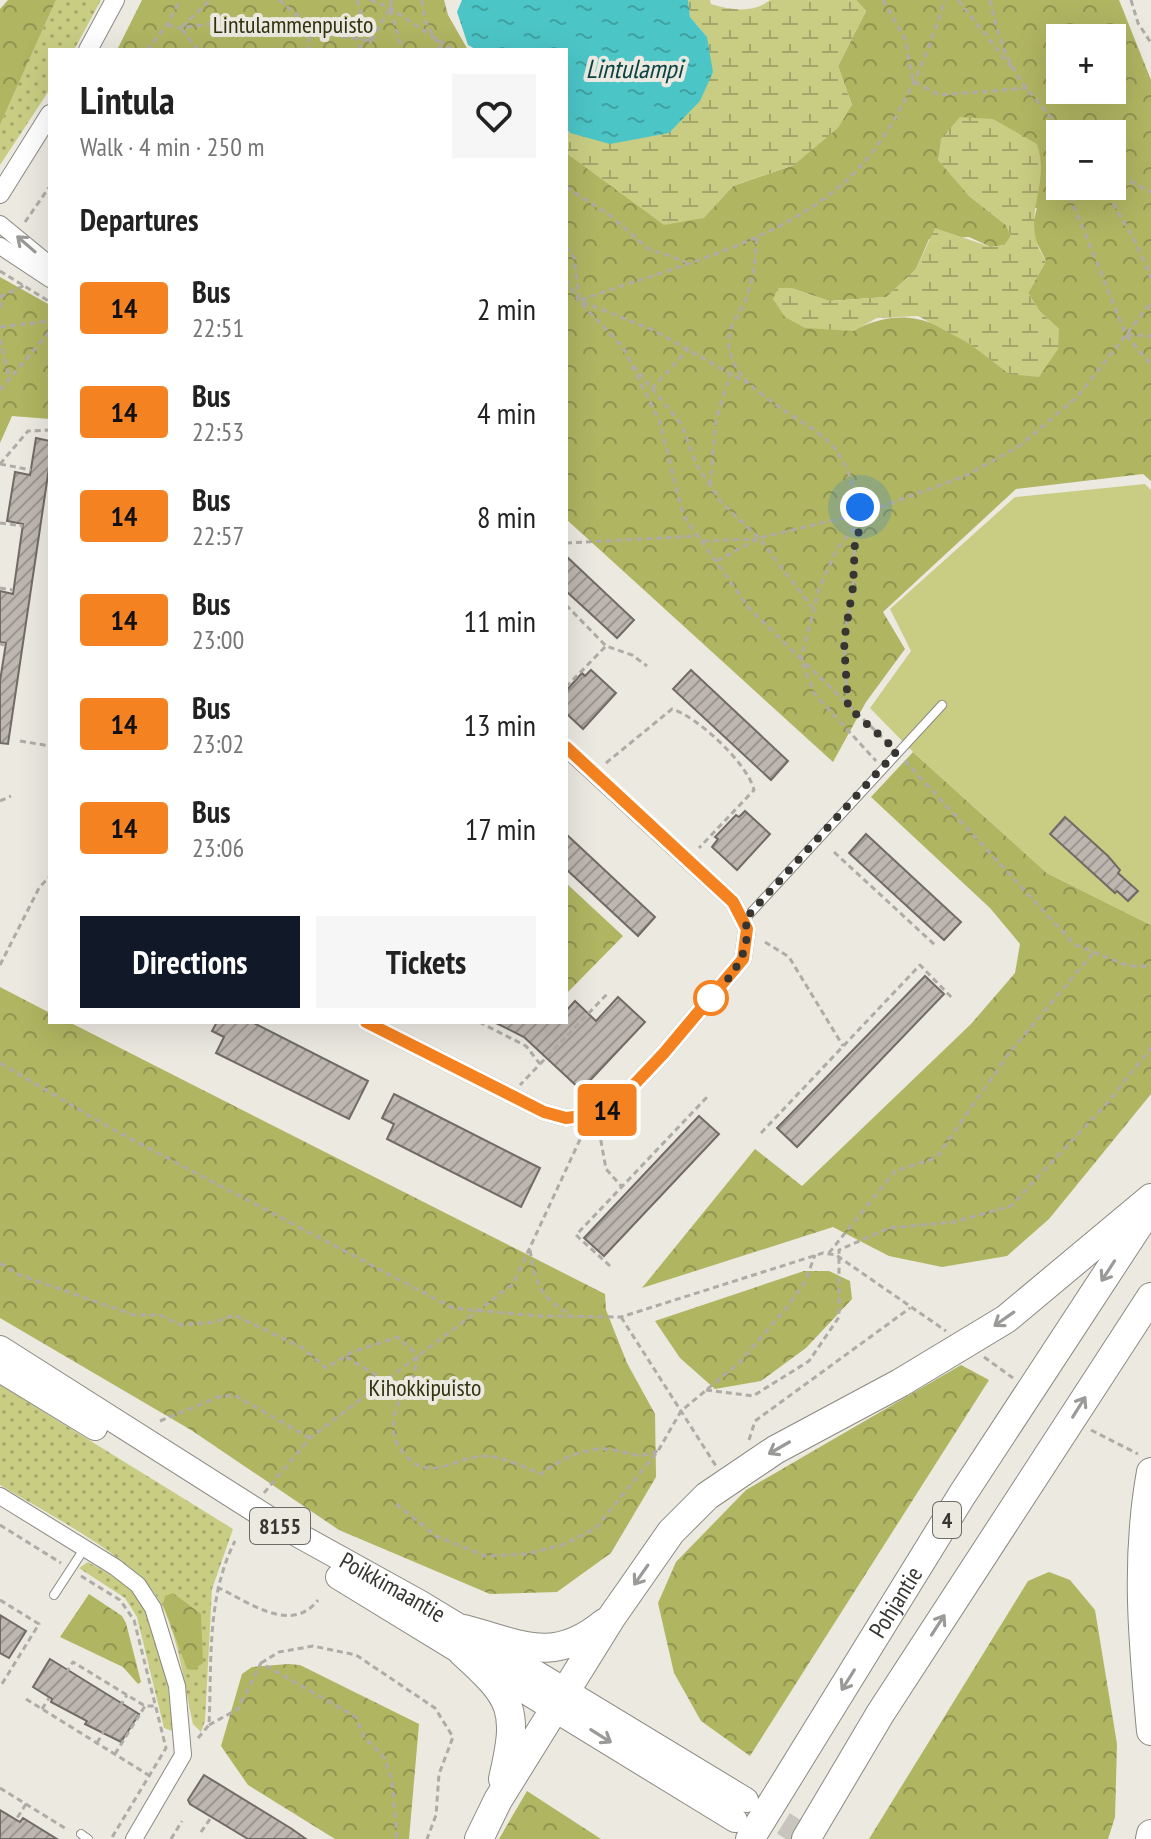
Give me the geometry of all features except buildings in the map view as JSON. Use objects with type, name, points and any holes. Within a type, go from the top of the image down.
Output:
[{"type":"highway","points":[[479,1839],[498,1800],[611,1618],[671,1532],[707,1496],[775,1450],[900,1383],[1006,1319],[1151,1198]]},
{"type":"highway","name":"Pohjantie","points":[[744,1820],[1151,1206]]},
{"type":"highway","name":"Pohjantie","points":[[806,1839],[880,1714],[1151,1297]]},
{"type":"highway","points":[[1148,1465],[1140,1600],[1151,1731]]},
{"type":"highway","points":[[463,1640],[551,1650],[572,1645],[611,1618]]},
{"type":"highway","points":[[463,1640],[498,1685],[512,1712],[511,1743],[498,1800]]},
{"type":"highway","points":[[827,1839],[852,1792],[880,1714]]},
{"type":"main road","name":"Poikkimaantie","points":[[0,1348],[562,1700],[744,1820]]},
{"type":"main road","name":"Poikkimaantie","points":[[0,1370],[463,1640]]},
{"type":"street","points":[[89,48],[115,0]]},
{"type":"street","points":[[0,194],[48,117]]},
{"type":"street","points":[[0,224],[48,263]]},
{"type":"street","points":[[0,246],[48,278]]},
{"type":"street","points":[[370,1024],[544,1112],[581,1118],[613,1107],[692,1021],[743,959],[747,943],[745,919],[733,902],[568,750]]},
{"type":"street","points":[[0,1496],[138,1585],[153,1608],[177,1686],[183,1755],[134,1839]]},
{"type":"lane","points":[[745,919],[942,705]]},
{"type":"lane","points":[[54,1595],[84,1548]]},
{"type":"path","points":[[149,48],[167,25],[180,0]]},
{"type":"path","points":[[181,28],[210,0]]},
{"type":"path","points":[[279,0],[316,32],[371,41]]},
{"type":"path","points":[[357,0],[373,48]]},
{"type":"path","points":[[370,0],[390,8],[450,48]]},
{"type":"path","points":[[371,41],[392,0]]},
{"type":"path","points":[[422,0],[425,21],[441,48]]},
{"type":"path","points":[[883,0],[905,39],[913,81]]},
{"type":"path","points":[[579,301],[757,238],[799,215],[855,172],[890,123],[913,81],[945,0]]},
{"type":"path","points":[[958,0],[1054,120]]},
{"type":"path","points":[[990,0],[995,23],[1016,74]]},
{"type":"path","points":[[1131,0],[1138,23],[1151,43]]},
{"type":"path","points":[[390,8],[401,48]]},
{"type":"path","points":[[167,25],[181,28],[237,20],[264,27],[309,25]]},
{"type":"path","points":[[309,25],[309,48]]},
{"type":"path","points":[[181,28],[196,48]]},
{"type":"path","points":[[359,48],[361,39]]},
{"type":"path","points":[[913,81],[939,95],[1029,88]]},
{"type":"path","points":[[1126,179],[1151,192]]},
{"type":"path","points":[[568,188],[611,216],[647,248],[686,262]]},
{"type":"path","points":[[16,235],[48,189]]},
{"type":"path","points":[[1072,200],[1126,335],[1151,365]]},
{"type":"path","points":[[1111,200],[1136,243],[1151,278]]},
{"type":"path","points":[[750,384],[737,367],[728,338],[752,282],[757,238]]},
{"type":"path","points":[[568,249],[574,258],[579,301]]},
{"type":"path","points":[[0,271],[48,301]]},
{"type":"path","points":[[568,282],[579,301],[623,347],[660,422],[683,515],[749,608],[848,707],[897,751],[1074,944],[1128,966],[1151,966]]},
{"type":"path","points":[[0,308],[1,297],[27,285]]},
{"type":"path","points":[[579,301],[653,330],[750,384],[829,442],[845,462],[865,513],[855,541],[853,587],[844,641],[848,707]]},
{"type":"path","points":[[703,541],[759,538],[865,513],[965,476],[1018,447],[1078,396],[1151,303]]},
{"type":"path","points":[[0,327],[48,321]]},
{"type":"path","points":[[0,390],[48,333]]},
{"type":"path","points":[[1126,335],[1151,336]]},
{"type":"path","points":[[0,339],[10,380]]},
{"type":"path","points":[[652,389],[689,348]]},
{"type":"path","points":[[628,358],[682,425],[696,464],[721,502],[759,538],[813,608]]},
{"type":"path","points":[[710,485],[716,419],[730,375]]},
{"type":"path","points":[[31,470],[0,464],[28,431],[48,430]]},
{"type":"path","points":[[865,513],[837,549],[813,608],[801,659],[814,693],[882,768]]},
{"type":"path","points":[[0,523],[23,526]]},
{"type":"path","points":[[568,543],[699,536]]},
{"type":"path","points":[[717,561],[759,538]]},
{"type":"path","points":[[0,588],[13,590]]},
{"type":"path","points":[[568,609],[606,646],[632,655],[647,666]]},
{"type":"path","points":[[568,685],[606,646]]},
{"type":"path","points":[[603,765],[672,709],[686,714],[750,773],[754,790],[696,851]]},
{"type":"path","points":[[20,741],[48,746]]},
{"type":"path","points":[[0,801],[11,796]]},
{"type":"path","points":[[834,852],[935,945]]},
{"type":"path","points":[[0,965],[39,888],[48,878]]},
{"type":"path","points":[[765,942],[789,957],[843,1046]]},
{"type":"path","points":[[829,1254],[895,1171],[936,1158],[1010,1052],[1094,952]]},
{"type":"path","points":[[761,1133],[920,965],[954,1000]]},
{"type":"path","points":[[519,1086],[608,993]]},
{"type":"path","points":[[483,1024],[526,1046],[540,1064]]},
{"type":"path","points":[[836,1255],[889,1228],[954,1222],[1011,1206],[1109,1101],[1151,1048]]},
{"type":"path","points":[[0,1063],[114,1130],[453,1308],[573,1317],[621,1317],[815,1255],[829,1254],[836,1255],[947,1332]]},
{"type":"path","points":[[610,1266],[576,1235],[709,1095]]},
{"type":"path","points":[[264,1493],[310,1438],[513,1284],[583,1134],[581,1118]]},
{"type":"path","points":[[599,1130],[606,1169],[622,1187]]},
{"type":"path","points":[[530,1250],[535,1283],[548,1301],[573,1317]]},
{"type":"path","points":[[396,1504],[436,1536],[485,1556],[527,1554],[565,1544],[596,1528],[658,1451],[681,1411],[739,1363],[788,1306],[805,1282],[815,1255]]},
{"type":"path","points":[[706,1390],[753,1396],[809,1361],[839,1317],[836,1255]]},
{"type":"path","points":[[0,1263],[17,1274],[134,1315],[160,1315],[181,1325],[215,1322],[234,1315],[303,1348],[326,1368],[398,1337],[417,1355],[417,1377],[407,1388],[394,1415],[393,1440],[413,1464],[434,1470],[450,1463],[491,1456],[541,1474],[562,1459],[592,1451],[615,1450],[634,1458],[658,1451]]},
{"type":"path","points":[[738,1449],[749,1440],[755,1421],[911,1308]]},
{"type":"path","points":[[621,1317],[717,1467]]},
{"type":"path","points":[[974,1350],[1016,1380]]},
{"type":"path","points":[[346,1357],[384,1380],[407,1388]]},
{"type":"path","points":[[160,1421],[221,1396],[236,1396],[310,1438]]},
{"type":"path","points":[[1088,1428],[1148,1465]]},
{"type":"path","points":[[0,1525],[120,1600],[128,1609],[166,1748],[111,1839]]},
{"type":"path","points":[[209,1725],[213,1608],[221,1568],[235,1541]]},
{"type":"path","points":[[217,1587],[283,1618],[304,1615],[318,1600]]},
{"type":"path","points":[[0,1600],[42,1624],[0,1687]]},
{"type":"path","points":[[182,1738],[200,1738],[209,1725],[238,1709],[261,1663],[279,1652],[313,1646],[356,1655],[435,1708],[453,1737],[439,1774],[436,1815],[427,1839]]},
{"type":"path","points":[[66,1673],[73,1662],[145,1706],[156,1706]]},
{"type":"path","points":[[261,1663],[356,1717],[364,1737],[384,1757],[392,1780],[397,1839]]},
{"type":"path","points":[[120,1706],[127,1695]]},
{"type":"path","points":[[42,1709],[49,1698]]},
{"type":"path","points":[[26,1699],[150,1776]]},
{"type":"path","points":[[115,1755],[145,1706]]},
{"type":"path","points":[[97,1743],[104,1731]]},
{"type":"path","points":[[0,1788],[84,1837]]},
{"type":"path","points":[[12,1826],[26,1804]]},
{"type":"path","points":[[201,1832],[210,1819]]},
{"type":"path","points":[[171,1839],[182,1821]]},
{"type":"green space","points":[[8,0],[56,0],[0,125],[0,9]]},
{"type":"green space","points":[[56,0],[101,0],[75,48],[48,48],[48,92],[0,165],[0,125]]},
{"type":"green space","name":"Lintulammenpuisto","points":[[142,0],[444,0],[448,15],[467,48],[118,48]]},
{"type":"green space","points":[[688,0],[710,0],[711,4],[742,10],[770,0],[856,0],[866,11],[838,66],[852,105],[838,128],[794,165],[733,186],[704,218],[664,225],[568,154],[568,130],[570,133],[707,37],[690,17]]},
{"type":"green space","points":[[856,0],[1119,0],[1151,80],[1151,481],[1143,474],[1016,489],[883,612],[905,649],[866,702],[833,762],[568,521],[568,154],[703,218],[733,186],[794,165],[852,105],[838,66],[866,11]],"holes":[[[968,195],[1037,208],[1031,231],[1046,261],[1028,293],[1040,312],[1059,329],[1009,373],[972,345],[936,325],[917,319],[897,318],[876,321],[853,331],[791,288],[829,301],[887,297],[916,269],[929,239],[969,237],[991,247],[1005,245],[1011,236],[1006,225]]]},
{"type":"green space","points":[[960,117],[993,119],[1037,144],[1041,175],[1034,231],[1046,261],[1028,293],[1040,312],[1059,329],[1058,349],[1039,377],[1009,374],[970,344],[918,316],[877,318],[853,331],[805,328],[785,317],[773,299],[778,288],[791,288],[829,301],[886,297],[916,269],[935,228],[991,247],[1005,245],[1011,236],[1006,225],[968,195],[938,160],[941,139]]},
{"type":"green space","points":[[0,277],[48,304],[48,419],[12,416],[0,443]]},
{"type":"green space","points":[[1145,484],[1151,490],[1151,925],[1047,873],[913,752],[870,708],[911,651],[890,609],[1015,497]]},
{"type":"green space","points":[[913,752],[1047,873],[1151,925],[1151,1094],[1049,1219],[1007,1256],[942,1267],[889,1256],[833,1227],[642,1288],[755,1149],[802,1186],[971,1024],[1015,973],[1020,944],[990,908],[871,797]]},
{"type":"green space","points":[[568,885],[623,936],[568,992]]},
{"type":"green space","name":"Kihokkipuisto","points":[[0,987],[48,1012],[48,1024],[73,1024],[605,1294],[606,1310],[627,1363],[655,1414],[656,1477],[611,1553],[557,1592],[490,1594],[339,1530],[191,1430],[0,1318]]},
{"type":"green space","points":[[804,1271],[829,1271],[850,1281],[852,1299],[806,1348],[761,1381],[715,1389],[680,1358],[655,1321]]},
{"type":"green space","points":[[961,1365],[989,1380],[750,1756],[701,1721],[674,1673],[658,1603],[676,1562],[746,1490]]},
{"type":"green space","points":[[0,1385],[233,1529],[212,1589],[205,1721],[201,1732],[193,1724],[180,1660],[166,1614],[148,1584],[87,1536],[0,1485]]},
{"type":"green space","points":[[88,1562],[125,1584],[145,1608],[159,1641],[175,1732],[164,1728],[137,1617],[125,1598],[79,1568]]},
{"type":"green space","points":[[1049,1572],[1070,1580],[1095,1610],[1117,1744],[1115,1817],[1108,1839],[869,1839],[1028,1581]]},
{"type":"green space","points":[[173,1593],[201,1614],[203,1663],[193,1670],[187,1669],[163,1604],[165,1596]]},
{"type":"green space","points":[[89,1594],[122,1616],[126,1623],[141,1682],[138,1684],[123,1667],[60,1637]]},
{"type":"green space","points":[[300,1665],[419,1724],[409,1839],[335,1839],[248,1785],[221,1746],[242,1674],[252,1667]]},
{"type":"green space","points":[[527,1791],[601,1839],[499,1839]]},
{"type":"water","name":"Lintulampi","points":[[462,0],[688,0],[690,17],[707,37],[713,72],[700,101],[669,133],[610,144],[568,130],[568,48],[473,48],[468,45],[457,12]]},
{"type":"tunnel","points":[[753,1804],[808,1839]]},
{"type":"bus line","name":"14","points":[[370,1024],[544,1112],[566,1118],[581,1118],[613,1107],[678,1037],[743,959],[747,929],[745,919],[733,902],[568,749]]},
{"type":"route","points":[[711,998],[706,1005],[743,959],[747,943],[745,919],[897,751],[848,707],[844,641],[853,587],[855,541],[867,512],[863,513],[860,507]]}]
